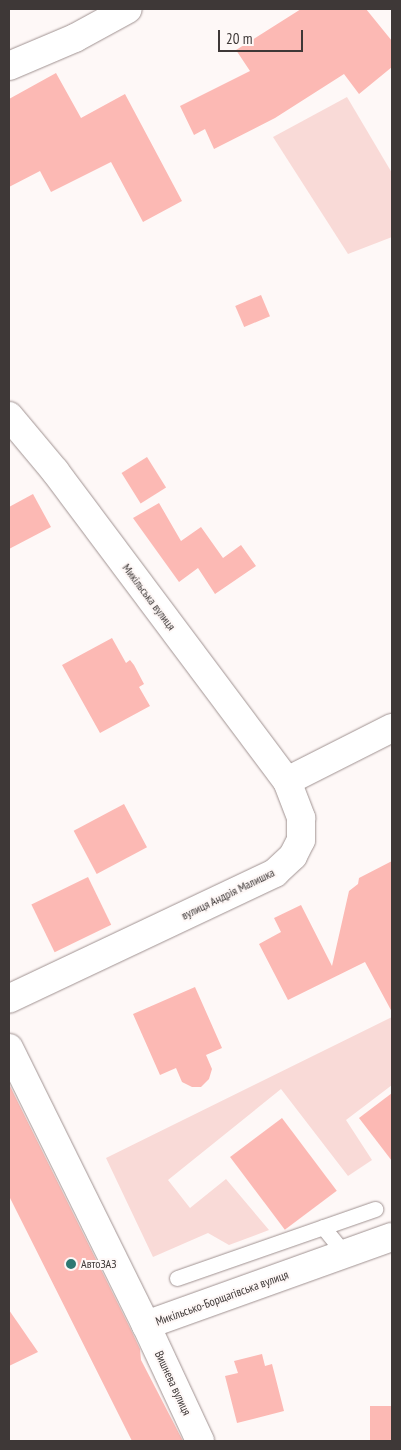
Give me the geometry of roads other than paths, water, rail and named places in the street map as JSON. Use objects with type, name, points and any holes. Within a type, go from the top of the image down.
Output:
[{"type":"street","points":[[9,66],[74,38],[128,9]]},
{"type":"street","name":"Микільська вулиця","points":[[9,416],[55,471],[287,781]]},
{"type":"street","points":[[287,781],[392,728]]},
{"type":"street","name":"вулиця Андрія Малишка","points":[[9,999],[275,873],[293,856],[301,840],[301,818],[287,781]]},
{"type":"street","name":"Микільсько-Борщагівська вулиця","points":[[9,1048],[146,1325],[392,1237]]},
{"type":"street","name":"Вишнева вулиця","points":[[146,1325],[200,1441]]},
{"type":"lane","points":[[177,1278],[376,1209]]},
{"type":"lane","points":[[323,1227],[345,1254]]},
{"type":"place","name":"АвтоЗАЗ","points":[[71,1264]]}]
